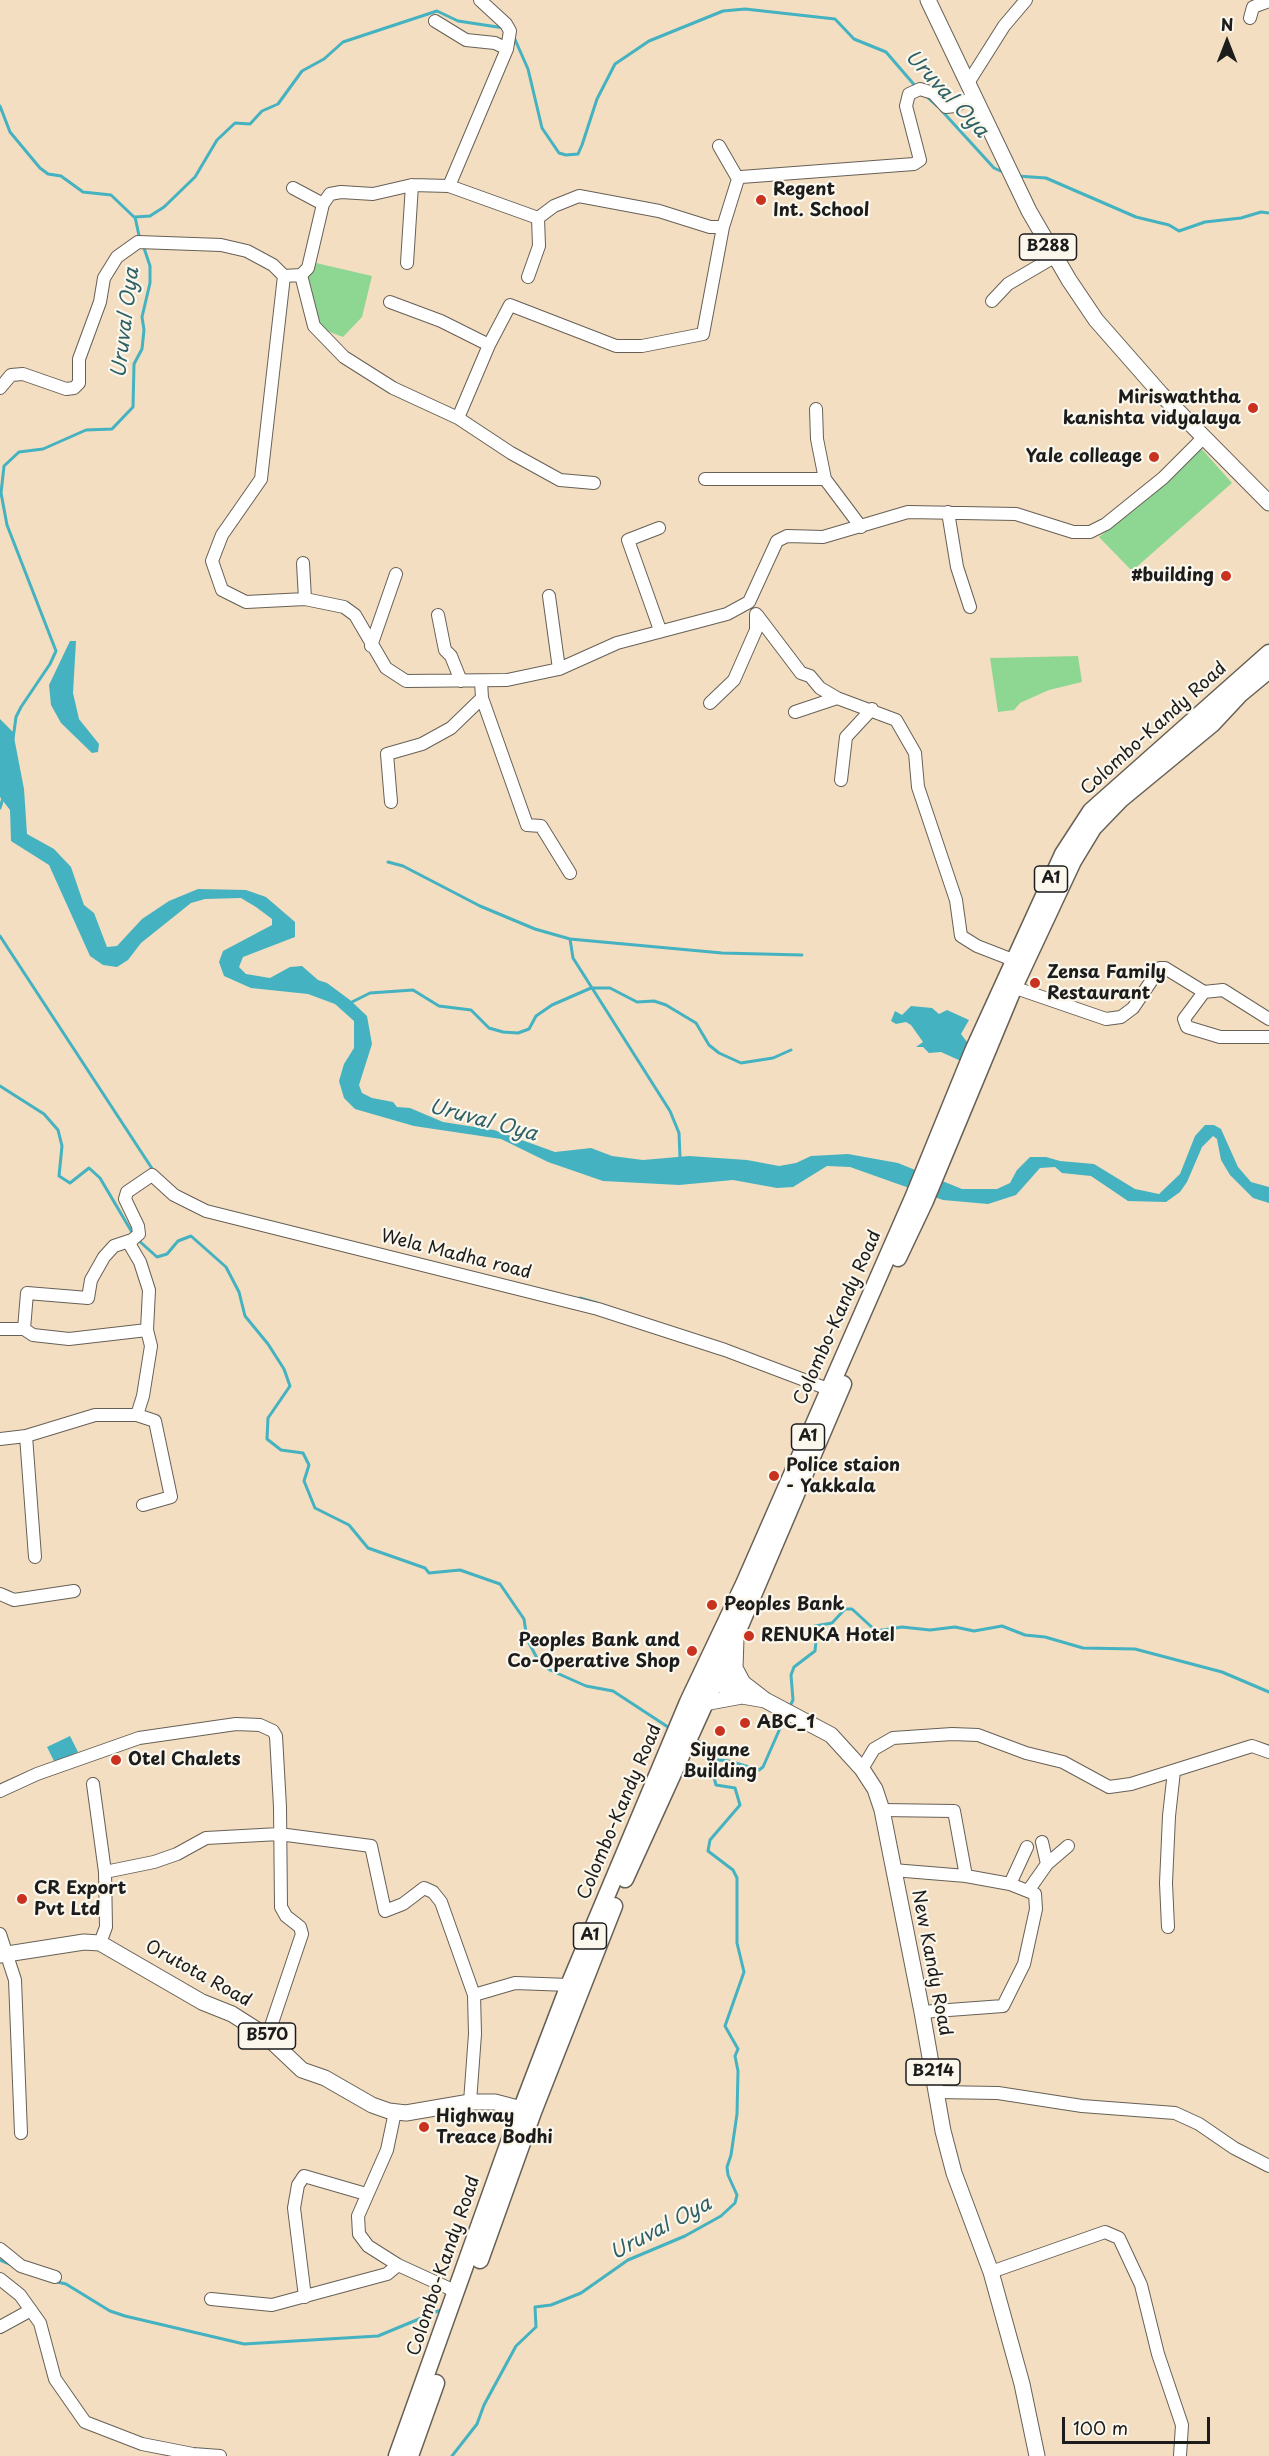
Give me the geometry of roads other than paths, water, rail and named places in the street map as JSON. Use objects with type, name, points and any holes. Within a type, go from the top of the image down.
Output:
[{"type":"highway","name":"Colombo-Kandy Road","points":[[709,1674],[736,1635],[856,1337],[919,1199],[1009,985],[1073,861],[1094,828],[1121,799],[1208,718],[1269,653]]},
{"type":"highway","name":"Colombo-Kandy Road","points":[[1009,985],[1013,960],[1063,854],[1091,811],[1269,670]]},
{"type":"highway","name":"Colombo-Kandy Road","points":[[410,2456],[569,1985],[695,1710],[728,1621],[828,1389],[856,1337]]},
{"type":"highway","name":"Colombo-Kandy Road","points":[[398,2456],[457,2292],[527,2110],[622,1888],[667,1769]]},
{"type":"main road","name":"B288","points":[[928,0],[970,90],[1054,257],[1096,320],[1161,394],[1269,503]]},
{"type":"main road","name":"B288","points":[[1222,457],[1269,489]]},
{"type":"main road","points":[[695,1710],[742,1690],[735,1668],[736,1635]]},
{"type":"main road","name":"New Kandy Road","points":[[709,1674],[831,1735],[862,1768],[875,1789],[882,1810],[943,2131],[954,2173],[992,2272],[1022,2384],[1037,2456]]},
{"type":"main road","points":[[3,1955],[84,1942],[100,1942]]},
{"type":"main road","name":"Orutota Road","points":[[100,1942],[192,1997],[232,2014],[265,2035],[302,2070],[325,2078],[372,2105],[395,2112],[417,2112],[470,2102],[503,2103],[527,2110]]},
{"type":"street","points":[[449,186],[507,49],[510,31],[506,24],[480,0]]},
{"type":"street","points":[[738,179],[914,164],[920,160],[906,106],[909,94],[920,89],[933,93],[946,107],[955,106],[970,90],[1004,26],[1026,0]]},
{"type":"street","points":[[1250,18],[1252,7],[1269,1]]},
{"type":"street","points":[[435,21],[466,40],[495,43],[507,49]]},
{"type":"street","points":[[458,418],[489,345],[510,305],[616,346],[642,346],[703,334],[723,227],[738,179],[718,146]]},
{"type":"street","points":[[407,263],[412,185]]},
{"type":"street","points":[[284,276],[301,274],[308,268],[323,204],[330,194],[341,192],[373,194],[412,185],[449,186],[538,218]]},
{"type":"street","points":[[293,188],[323,204]]},
{"type":"street","points":[[538,218],[554,206],[579,195],[659,211],[710,227],[723,227]]},
{"type":"street","points":[[528,277],[539,246],[538,218]]},
{"type":"street","points":[[0,388],[11,375],[23,374],[66,389],[74,388],[79,383],[80,359],[100,302],[104,278],[117,258],[141,242],[221,245],[246,251],[273,265],[284,276]]},
{"type":"street","points":[[992,301],[1008,284],[1054,257]]},
{"type":"street","points":[[301,274],[314,326],[344,357],[393,388],[458,418],[560,480],[594,483]]},
{"type":"street","points":[[284,276],[261,479],[222,535],[212,561],[222,591],[246,602],[305,599],[344,607],[355,615],[371,646],[386,668],[406,681],[507,680],[559,669],[616,643],[727,614],[749,602],[777,541],[787,536],[823,537],[908,512],[1016,514],[1073,532],[1090,532],[1106,524],[1163,478],[1204,436]]},
{"type":"street","points":[[390,302],[441,321],[489,345]]},
{"type":"street","points":[[816,409],[817,439],[825,480],[861,527]]},
{"type":"street","points":[[705,480],[825,480]]},
{"type":"street","points":[[948,512],[957,567],[969,607]]},
{"type":"street","points":[[659,528],[627,540],[660,630]]},
{"type":"street","points":[[303,563],[305,599]]},
{"type":"street","points":[[371,646],[396,574]]},
{"type":"street","points":[[549,596],[559,669]]},
{"type":"street","points":[[749,602],[801,673],[810,676],[820,688],[837,698],[872,709],[896,720],[915,753],[918,787],[956,900],[961,936],[977,946],[1013,960]]},
{"type":"street","points":[[438,615],[445,650],[451,656],[461,681]]},
{"type":"street","points":[[710,703],[734,680],[756,630],[757,615]]},
{"type":"street","points":[[481,681],[482,698],[527,825],[541,826],[570,873]]},
{"type":"street","points":[[391,802],[387,754],[422,744],[451,728],[482,698]]},
{"type":"street","points":[[795,712],[837,698]]},
{"type":"street","points":[[841,780],[846,737],[872,709]]},
{"type":"street","points":[[1009,985],[1106,1019],[1121,1017],[1133,1008],[1160,968],[1165,968],[1204,992],[1223,990],[1269,1019]]},
{"type":"street","points":[[1204,992],[1184,1019],[1187,1028],[1220,1037],[1269,1037]]},
{"type":"street","name":"Wela Madha road","points":[[135,1237],[138,1226],[125,1199],[127,1192],[152,1174],[174,1195],[206,1211],[598,1309],[725,1350],[828,1389]]},
{"type":"street","points":[[24,1329],[27,1293],[88,1298],[91,1280],[104,1257],[114,1246],[135,1237]]},
{"type":"street","points":[[135,1237],[130,1245],[140,1262],[149,1290],[147,1330],[151,1346],[143,1396],[137,1415]]},
{"type":"street","points":[[0,1329],[24,1329],[33,1335],[69,1339],[147,1330]]},
{"type":"street","points":[[0,1439],[26,1436],[95,1415],[137,1415],[155,1421],[171,1497],[144,1505]]},
{"type":"street","points":[[26,1436],[35,1557]]},
{"type":"street","points":[[0,1594],[14,1600],[74,1591]]},
{"type":"street","points":[[0,1791],[37,1774],[139,1738],[236,1724],[260,1725],[273,1731],[276,1736],[280,1807],[281,1907],[286,1916],[300,1927],[302,1934],[271,2026],[265,2035]]},
{"type":"street","points":[[862,1768],[874,1749],[893,1738],[952,1734],[978,1735],[1063,1762],[1109,1787],[1131,1784],[1252,1746],[1269,1752]]},
{"type":"street","points":[[1168,1927],[1167,1850],[1174,1771]]},
{"type":"street","points":[[93,1784],[105,1872],[106,1927],[100,1942]]},
{"type":"street","points":[[882,1810],[954,1810],[966,1876]]},
{"type":"street","points":[[105,1872],[154,1862],[177,1854],[206,1838],[279,1834],[370,1846],[385,1911],[403,1904],[424,1888],[433,1892],[441,1902],[474,1995],[475,2034],[470,2102]]},
{"type":"street","points":[[1042,1842],[1047,1864]]},
{"type":"street","points":[[1028,1891],[1047,1864],[1068,1846]]},
{"type":"street","points":[[1010,1884],[1027,1847]]},
{"type":"street","points":[[893,1870],[966,1876],[1010,1884],[1035,1894],[1036,1909],[1024,1964],[1003,2006],[922,2012]]},
{"type":"street","points":[[0,1934],[3,1955],[15,1980],[21,2133]]},
{"type":"street","points":[[474,1995],[515,1983],[569,1985]]},
{"type":"street","points":[[937,2092],[998,2093],[1082,2106],[1174,2113],[1199,2124],[1234,2148],[1269,2166]]},
{"type":"street","points":[[395,2112],[387,2150],[358,2216],[359,2234],[368,2247],[398,2265],[457,2292]]},
{"type":"street","points":[[305,2297],[294,2208],[298,2184],[304,2176],[366,2194]]},
{"type":"street","points":[[992,2272],[1105,2232],[1119,2238],[1141,2285],[1158,2354],[1182,2425],[1180,2456]]},
{"type":"street","points":[[0,2249],[21,2265],[55,2277]]},
{"type":"street","points":[[212,2300],[272,2305],[387,2274],[398,2265]]},
{"type":"street","points":[[0,2279],[20,2295],[40,2323],[55,2379],[85,2422],[142,2444],[193,2454],[220,2456]]},
{"type":"street","points":[[0,2327],[31,2310]]},
{"type":"water","points":[[70,641],[76,641],[73,693],[79,719],[99,744],[98,752],[92,753],[61,723],[51,705],[49,685]]},
{"type":"water","points":[[0,719],[13,732],[24,789],[27,834],[54,849],[71,867],[84,905],[94,913],[107,947],[117,946],[142,919],[169,901],[198,889],[246,890],[266,897],[295,922],[295,937],[243,957],[239,967],[246,974],[270,978],[290,967],[302,966],[318,980],[327,983],[350,1000],[367,1016],[372,1044],[359,1085],[362,1093],[372,1098],[393,1102],[397,1107],[410,1108],[443,1122],[494,1130],[555,1152],[591,1148],[612,1156],[643,1160],[689,1156],[747,1160],[779,1166],[796,1163],[811,1156],[848,1154],[898,1163],[962,1189],[997,1189],[1010,1183],[1017,1170],[1030,1157],[1046,1157],[1060,1161],[1094,1164],[1135,1189],[1159,1194],[1180,1174],[1195,1136],[1205,1125],[1214,1125],[1221,1129],[1238,1167],[1251,1182],[1269,1187],[1269,1203],[1253,1198],[1230,1175],[1221,1160],[1217,1139],[1213,1136],[1202,1147],[1187,1182],[1180,1192],[1166,1202],[1128,1201],[1091,1176],[1062,1173],[1055,1167],[1040,1168],[1016,1195],[988,1204],[943,1200],[850,1167],[827,1166],[793,1187],[777,1188],[733,1180],[679,1185],[603,1181],[548,1162],[501,1139],[414,1126],[355,1109],[344,1098],[339,1081],[344,1064],[354,1048],[354,1021],[335,1004],[308,994],[251,988],[224,976],[219,962],[223,951],[272,925],[272,919],[241,898],[205,899],[191,903],[141,943],[128,960],[117,967],[103,965],[90,956],[49,865],[11,841],[10,810],[0,797]]},
{"type":"water","points":[[911,1006],[932,1008],[939,1014],[947,1010],[969,1020],[961,1034],[970,1046],[963,1062],[941,1052],[929,1053],[923,1047],[916,1047],[923,1042],[911,1025],[906,1022],[896,1024],[891,1021],[895,1011],[902,1015]]},
{"type":"water","points":[[70,1736],[78,1752],[55,1763],[47,1747]]},
{"type":"waterway","name":"Uruval Oya","points":[[513,35],[528,69],[542,128],[559,153],[566,155],[578,154],[597,99],[615,64],[649,41],[723,11],[745,9],[835,19],[854,39],[886,52],[917,88]]},
{"type":"waterway","name":"Uruval Oya","points":[[140,240],[135,217],[150,216],[164,207],[195,177],[217,140],[235,123],[250,124],[262,111],[278,104],[302,71],[324,59],[343,42],[437,11],[458,21],[504,28]]},
{"type":"waterway","name":"Uruval Oya","points":[[926,96],[937,106]]},
{"type":"waterway","points":[[0,106],[10,132],[40,168],[48,174],[61,176],[83,192],[111,195],[134,217]]},
{"type":"waterway","name":"Uruval Oya","points":[[942,111],[994,168],[1005,173]]},
{"type":"waterway","name":"Uruval Oya","points":[[1017,176],[1046,178],[1136,217],[1169,225],[1179,231],[1205,222],[1241,218],[1261,212],[1269,213]]},
{"type":"waterway","name":"Uruval Oya","points":[[13,739],[16,717],[56,651],[7,525],[1,493],[4,466],[19,452],[43,449],[86,430],[112,429],[133,407],[134,364],[142,349],[144,330],[142,317],[150,283],[150,266],[143,245]]},
{"type":"waterway","name":"Uruval Oya","points":[[0,808],[3,798]]},
{"type":"waterway","points":[[388,862],[403,866],[480,906],[535,929],[570,939],[722,953],[802,955]]},
{"type":"waterway","points":[[0,936],[153,1170]]},
{"type":"waterway","points":[[570,939],[573,958],[670,1111],[679,1133],[680,1157]]},
{"type":"waterway","points":[[352,1002],[370,993],[413,990],[439,1006],[471,1010],[489,1028],[518,1033],[529,1029],[536,1016],[552,1005],[591,988],[610,988],[637,1002],[654,1001],[666,1005],[696,1023],[709,1045],[719,1053],[741,1063],[773,1058],[791,1050]]},
{"type":"waterway","name":"Uruval Oya","points":[[0,1086],[44,1114],[58,1130],[62,1146],[59,1176],[70,1183],[89,1168],[100,1178],[133,1234]]},
{"type":"waterway","name":"Uruval Oya","points":[[137,1239],[157,1257],[167,1254],[178,1241],[191,1236],[226,1267],[239,1292],[245,1316],[268,1344],[284,1369],[290,1386],[268,1418],[267,1439],[281,1450],[303,1453],[309,1465],[304,1481],[315,1508],[349,1525],[368,1548],[425,1568],[429,1573],[460,1570],[500,1584],[524,1619],[527,1639],[539,1662],[550,1670],[586,1686],[613,1691],[671,1729]]},
{"type":"waterway","points":[[580,1298],[597,1303]]},
{"type":"waterway","points":[[789,1708],[793,1700],[791,1675],[794,1667],[815,1651],[816,1641],[813,1632],[815,1626],[832,1623],[845,1609],[852,1609],[876,1631],[902,1627],[930,1630],[955,1627],[974,1631],[1002,1626],[1025,1635],[1045,1637],[1083,1648],[1135,1649],[1222,1672],[1269,1692]]},
{"type":"waterway","points":[[708,1759],[729,1761],[759,1770],[763,1767],[785,1717]]},
{"type":"waterway","name":"Uruval Oya","points":[[452,2456],[477,2424],[484,2405],[516,2346],[536,2327],[535,2307],[551,2305],[581,2293],[628,2260],[685,2236],[721,2216],[735,2203],[737,2195],[727,2167],[737,2114],[738,2071],[735,2056],[738,2049],[725,2026],[744,1972],[737,1943],[737,1878],[733,1870],[708,1851],[710,1840],[740,1805],[735,1788],[716,1785],[705,1744],[696,1740]]},
{"type":"waterway","points":[[0,2260],[12,2265]]},
{"type":"waterway","points":[[57,2282],[66,2284],[110,2311],[125,2316],[244,2344],[378,2336],[443,2309]]},
{"type":"place","name":"Regent Int. School","points":[[761,200]]},
{"type":"place","name":"Miriswaththa kanishta vidyalaya","points":[[1253,408]]},
{"type":"place","name":"Yale colleage","points":[[1154,457]]},
{"type":"place","name":"#building","points":[[1226,576]]},
{"type":"place","name":"Zensa Family Restaurant","points":[[1035,983]]},
{"type":"place","name":"Police staion - Yakkala","points":[[774,1476]]},
{"type":"place","name":"Peoples Bank","points":[[712,1605]]},
{"type":"place","name":"RENUKA Hotel","points":[[749,1636]]},
{"type":"place","name":"Peoples Bank and Co-Operative Shop","points":[[692,1651]]},
{"type":"place","name":"ABC_1","points":[[745,1723]]},
{"type":"place","name":"Siyane Building","points":[[720,1731]]},
{"type":"place","name":"Otel Chalets","points":[[116,1760]]},
{"type":"place","name":"CR Export Pvt Ltd","points":[[22,1899]]},
{"type":"place","name":"Highway Treace Bodhi","points":[[424,2127]]}]
